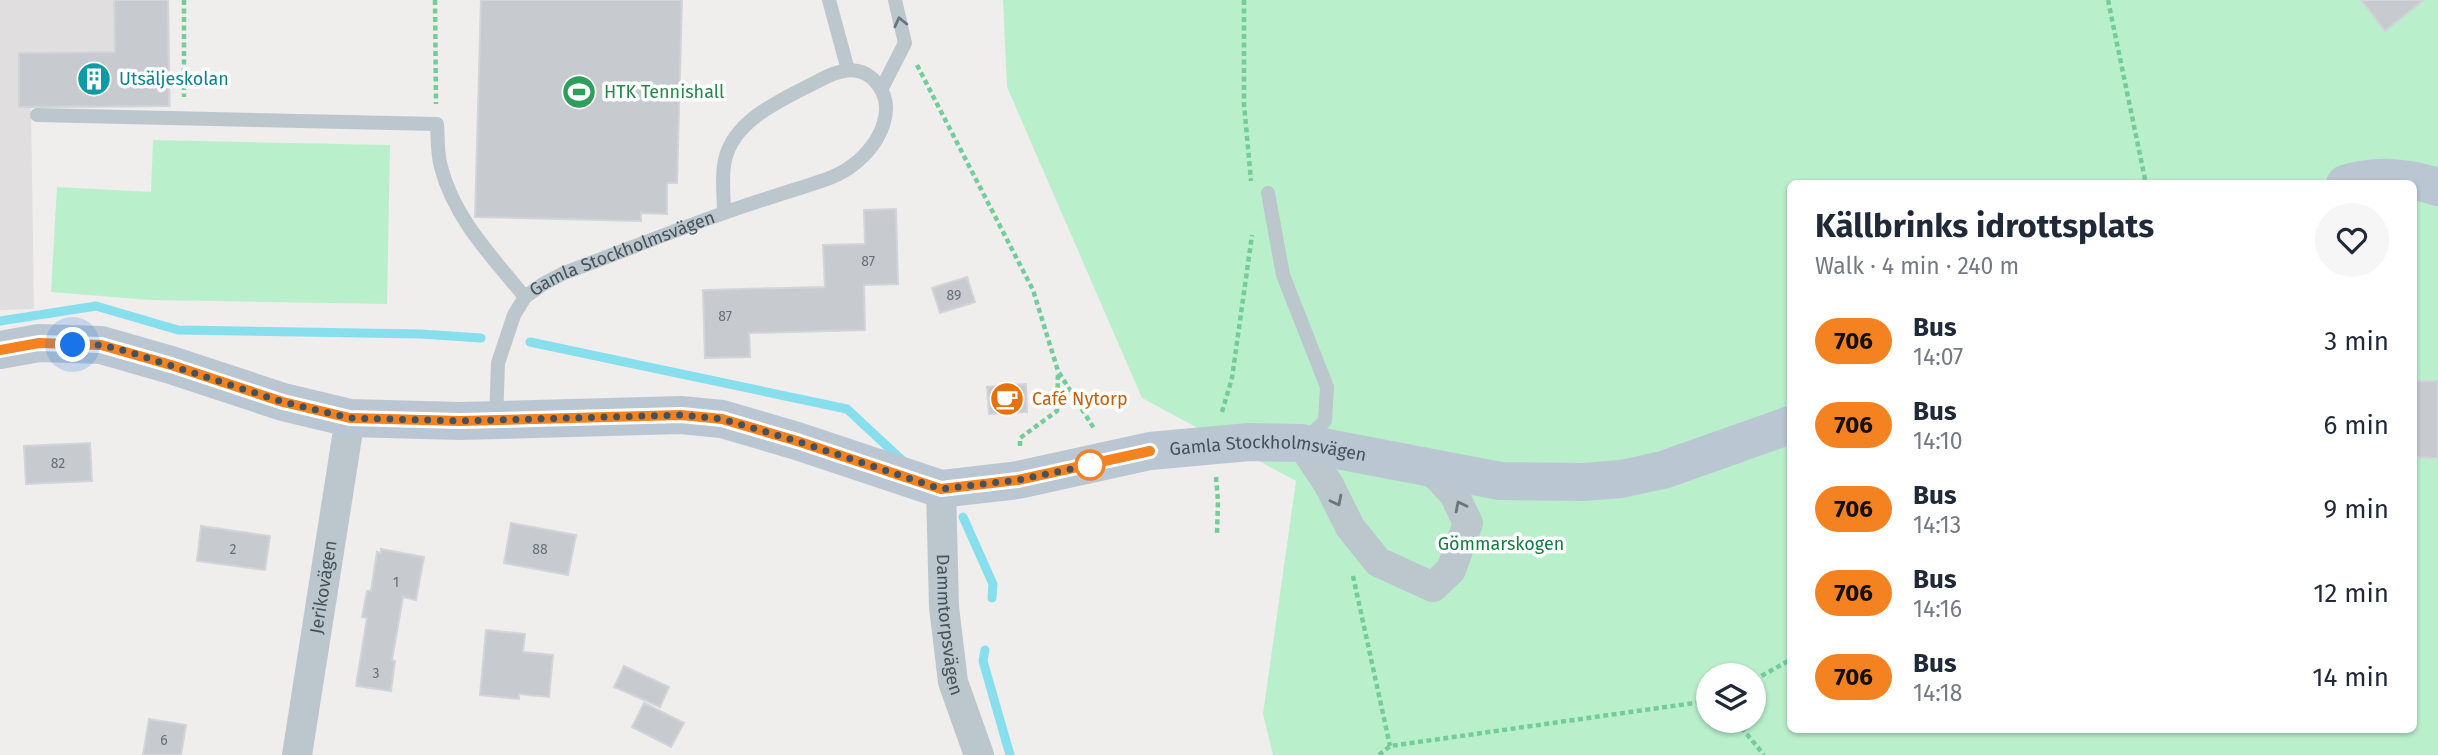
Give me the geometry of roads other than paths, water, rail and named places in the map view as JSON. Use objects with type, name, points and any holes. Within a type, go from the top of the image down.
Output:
[{"type":"street","points":[[2365,180],[2380,177],[2412,180]]},
{"type":"street","points":[[2417,181],[2438,187]]},
{"type":"street","name":"Gamla Stockholmsvägen","points":[[0,350],[39,343],[101,345],[283,402],[350,418],[496,421],[681,415],[722,419],[941,489],[1024,479],[1150,451],[1260,441],[1301,443],[1500,481],[1583,482],[1621,479],[1663,470],[1787,426]]},
{"type":"street","name":"Jerikovägen","points":[[297,755],[350,418]]},
{"type":"street","points":[[1301,443],[1329,485],[1350,527],[1378,562],[1433,587],[1451,570],[1468,523],[1454,494],[1429,467]]},
{"type":"street","name":"Dammtorpsvägen","points":[[941,489],[944,607],[953,681],[979,755]]},
{"type":"lane","points":[[830,0],[848,70],[865,72],[882,88],[905,43],[895,0]]},
{"type":"lane","name":"Gamla Stockholmsvägen","points":[[724,213],[724,160],[732,140],[761,113],[829,75],[848,70]]},
{"type":"lane","name":"Gamla Stockholmsvägen","points":[[496,421],[498,363],[514,315],[525,297],[565,273],[724,213],[834,176],[852,166],[868,151],[885,121],[887,104],[882,88]]},
{"type":"lane","points":[[37,115],[436,124],[440,163],[447,189],[458,211],[488,253],[525,297]]},
{"type":"lane","points":[[1268,193],[1283,275],[1327,387],[1325,421],[1301,443]]},
{"type":"waterway","points":[[0,321],[96,306],[178,330],[421,334],[481,338]]},
{"type":"waterway","points":[[530,342],[847,409],[903,461]]},
{"type":"waterway","points":[[963,517],[993,584],[992,598]]},
{"type":"waterway","points":[[985,650],[983,661],[1010,755]]},
{"type":"place","name":"Utsäljeskolan","points":[[94,79]]},
{"type":"place","name":"HTK Tennishall","points":[[579,92]]},
{"type":"place","name":"Café Nytorp","points":[[1007,399]]},
{"type":"park label","name":"Gömmarskogen","points":[[1501,544]]}]
